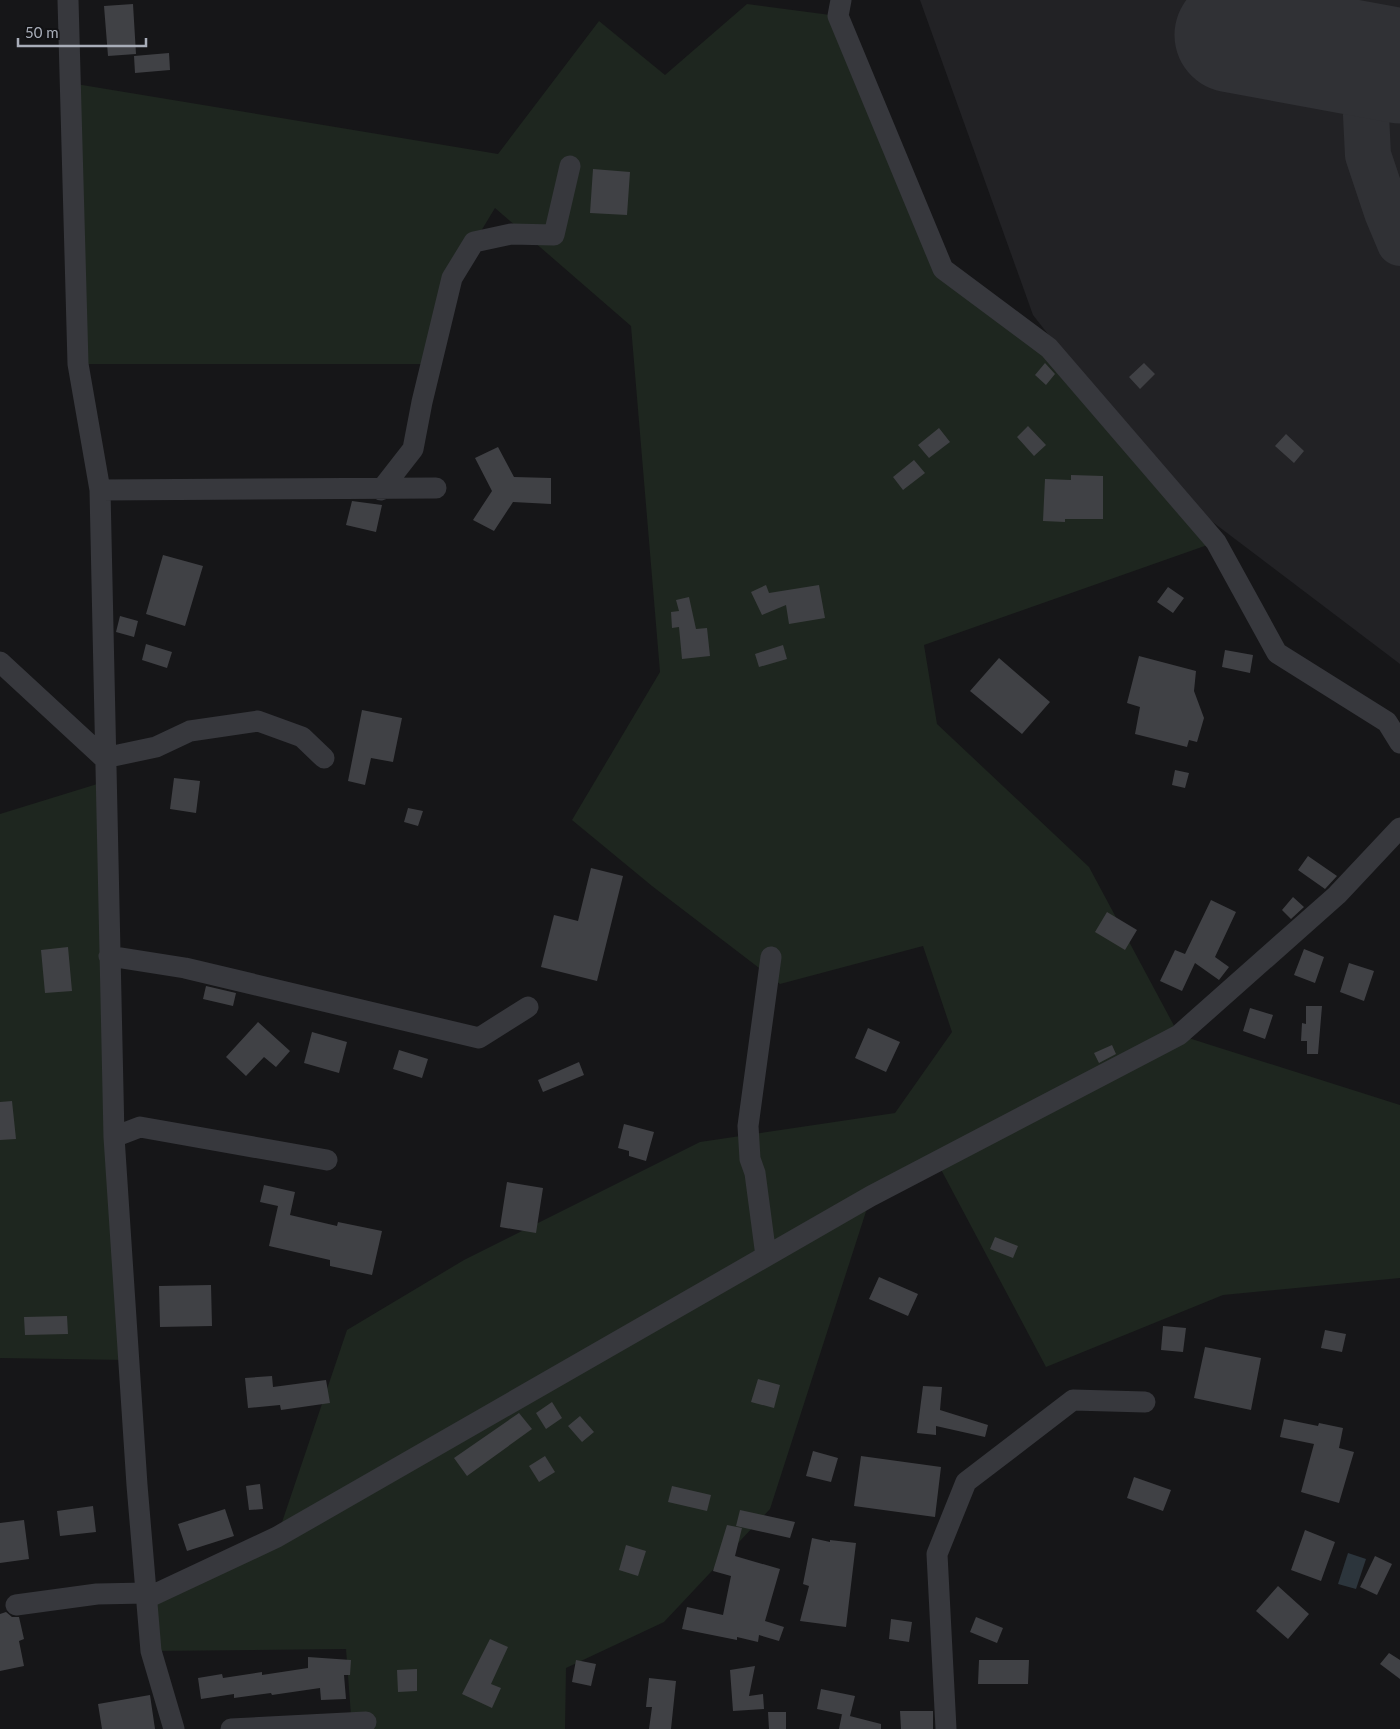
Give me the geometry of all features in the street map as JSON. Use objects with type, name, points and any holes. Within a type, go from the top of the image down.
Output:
[{"type":"street","points":[[68,0],[78,364],[100,490],[104,758],[114,1137],[137,1485],[151,1651],[174,1729]]},
{"type":"street","points":[[841,0],[838,16],[943,269],[1049,348],[1216,542],[1277,653],[1387,722],[1400,743]]},
{"type":"street","points":[[381,490],[413,449],[422,402],[452,278],[474,242],[511,234],[554,235],[570,166]]},
{"type":"street","points":[[100,490],[381,490],[436,488]]},
{"type":"street","points":[[0,662],[104,758]]},
{"type":"street","points":[[104,758],[156,747],[190,731],[258,721],[302,737],[324,758]]},
{"type":"street","points":[[16,1605],[97,1594],[147,1595],[277,1537],[871,1196],[1179,1035],[1337,895],[1400,828]]},
{"type":"street","points":[[109,956],[185,968],[479,1038],[528,1007]]},
{"type":"street","points":[[766,1256],[755,1173],[750,1159],[748,1126],[771,957]]},
{"type":"street","points":[[114,1137],[140,1126],[327,1160]]},
{"type":"street","points":[[946,1729],[937,1554],[966,1482],[1073,1400],[1145,1402]]},
{"type":"street","points":[[231,1729],[366,1722]]},
{"type":"shaded area","points":[[920,0],[1400,0],[1400,664],[1169,489],[1033,315]]},
{"type":"shaded area","points":[[747,4],[838,16],[943,269],[1049,348],[1216,542],[924,645],[937,724],[1089,867],[1179,1035],[1400,1105],[1400,1278],[1223,1295],[1046,1367],[937,1162],[871,1196],[770,1509],[664,1622],[566,1668],[565,1729],[352,1729],[346,1649],[151,1651],[147,1598],[277,1537],[347,1330],[464,1260],[700,1142],[895,1113],[952,1032],[923,946],[780,984],[652,886],[572,820],[660,672],[631,326],[495,208],[446,289],[431,364],[78,364],[70,83],[498,154],[599,21],[665,75]]},
{"type":"shaded area","points":[[107,781],[128,1360],[0,1358],[0,814]]},
{"type":"shaded area","points":[[1348,1553],[1366,1559],[1356,1589],[1338,1584]]},
{"type":"building","points":[[133,4],[136,54],[108,56],[104,6]]},
{"type":"building","points":[[169,53],[170,70],[135,73],[134,56]]},
{"type":"building","points":[[593,169],[630,172],[627,215],[590,213]]},
{"type":"building","points":[[1045,363],[1055,374],[1046,385],[1035,375]]},
{"type":"building","points":[[1144,363],[1155,374],[1140,389],[1129,377]]},
{"type":"building","points":[[1028,426],[1046,445],[1034,456],[1017,437]]},
{"type":"building","points":[[939,428],[950,442],[929,458],[918,445]]},
{"type":"building","points":[[1286,434],[1304,451],[1294,463],[1275,446]]},
{"type":"building","points":[[498,447],[514,477],[551,478],[551,504],[513,502],[494,531],[473,520],[492,491],[475,458]]},
{"type":"building","points":[[914,460],[925,473],[903,490],[893,477]]},
{"type":"building","points":[[1071,475],[1103,476],[1103,519],[1065,519],[1065,522],[1043,521],[1045,479],[1071,480]]},
{"type":"building","points":[[352,501],[382,505],[376,532],[346,525]]},
{"type":"building","points":[[163,555],[203,566],[185,626],[146,614]]},
{"type":"building","points":[[766,585],[769,593],[819,585],[825,618],[789,624],[786,605],[762,615],[751,592]]},
{"type":"building","points":[[1168,587],[1184,598],[1173,613],[1157,602]]},
{"type":"building","points":[[689,597],[696,629],[707,628],[710,656],[682,659],[679,627],[672,628],[671,612],[679,611],[676,600]]},
{"type":"building","points":[[120,616],[138,621],[134,637],[116,632]]},
{"type":"building","points":[[146,644],[172,652],[167,668],[142,660]]},
{"type":"building","points":[[783,645],[787,659],[759,667],[755,654]]},
{"type":"building","points":[[1225,650],[1253,655],[1250,673],[1222,667]]},
{"type":"building","points":[[1139,656],[1196,671],[1194,691],[1204,718],[1197,742],[1189,740],[1187,747],[1135,734],[1140,707],[1127,703]]},
{"type":"building","points":[[999,658],[1050,702],[1022,734],[970,691]]},
{"type":"building","points":[[362,710],[402,718],[393,762],[371,758],[365,785],[348,781]]},
{"type":"building","points":[[1175,770],[1189,773],[1185,788],[1172,785]]},
{"type":"building","points":[[174,778],[200,781],[196,813],[170,809]]},
{"type":"building","points":[[408,808],[423,811],[418,826],[404,822]]},
{"type":"building","points":[[1308,856],[1337,876],[1325,889],[1298,870]]},
{"type":"building","points":[[591,868],[623,876],[597,981],[541,967],[554,915],[578,921]]},
{"type":"building","points":[[1293,897],[1304,907],[1291,919],[1282,910]]},
{"type":"building","points":[[1211,900],[1236,912],[1215,957],[1229,967],[1219,980],[1195,963],[1182,991],[1160,981],[1175,950],[1185,954]]},
{"type":"building","points":[[1107,912],[1137,930],[1125,950],[1095,932]]},
{"type":"building","points":[[68,947],[72,991],[45,993],[41,950]]},
{"type":"building","points":[[1304,949],[1324,957],[1315,983],[1294,975]]},
{"type":"building","points":[[1349,963],[1374,971],[1364,1001],[1340,992]]},
{"type":"building","points":[[206,986],[236,993],[233,1006],[203,999]]},
{"type":"building","points":[[1306,1006],[1322,1006],[1318,1054],[1307,1054],[1307,1041],[1301,1041],[1302,1023],[1306,1024]]},
{"type":"building","points":[[1250,1008],[1273,1015],[1265,1039],[1243,1031]]},
{"type":"building","points":[[258,1022],[290,1051],[276,1067],[264,1057],[246,1076],[226,1057]]},
{"type":"building","points":[[868,1028],[900,1042],[886,1072],[855,1058]]},
{"type":"building","points":[[312,1032],[347,1042],[339,1073],[304,1063]]},
{"type":"building","points":[[1112,1045],[1116,1054],[1099,1063],[1094,1053]]},
{"type":"building","points":[[399,1050],[428,1059],[422,1078],[393,1069]]},
{"type":"building","points":[[579,1062],[584,1075],[543,1092],[538,1080]]},
{"type":"building","points":[[12,1101],[16,1139],[0,1140],[0,1102]]},
{"type":"building","points":[[624,1124],[654,1132],[646,1161],[629,1156],[629,1151],[618,1148]]},
{"type":"building","points":[[507,1182],[543,1188],[536,1233],[500,1227]]},
{"type":"building","points":[[264,1185],[295,1192],[290,1215],[337,1226],[338,1222],[382,1231],[372,1275],[330,1266],[330,1260],[269,1246],[278,1206],[260,1202]]},
{"type":"building","points":[[995,1237],[1018,1246],[1013,1258],[990,1249]]},
{"type":"building","points":[[879,1277],[918,1294],[908,1316],[869,1299]]},
{"type":"building","points":[[211,1285],[212,1326],[160,1327],[159,1286]]},
{"type":"building","points":[[67,1316],[68,1334],[25,1335],[24,1317]]},
{"type":"building","points":[[1163,1326],[1186,1328],[1183,1352],[1161,1350]]},
{"type":"building","points":[[1325,1330],[1346,1334],[1342,1352],[1321,1348]]},
{"type":"building","points":[[1205,1347],[1261,1358],[1251,1410],[1194,1398]]},
{"type":"building","points":[[272,1376],[273,1387],[326,1380],[330,1403],[281,1410],[280,1405],[248,1408],[245,1378]]},
{"type":"building","points":[[758,1379],[780,1385],[774,1408],[751,1402]]},
{"type":"building","points":[[923,1386],[942,1387],[940,1410],[988,1425],[985,1437],[936,1426],[936,1435],[917,1433]]},
{"type":"building","points":[[552,1402],[562,1418],[546,1429],[536,1413]]},
{"type":"building","points":[[519,1413],[532,1429],[467,1476],[454,1458]]},
{"type":"building","points":[[580,1416],[594,1432],[582,1442],[568,1426]]},
{"type":"building","points":[[1284,1419],[1318,1426],[1319,1423],[1343,1428],[1339,1448],[1354,1452],[1339,1503],[1301,1492],[1314,1444],[1280,1437]]},
{"type":"building","points":[[813,1451],[838,1458],[831,1482],[806,1476]]},
{"type":"building","points":[[545,1456],[555,1472],[539,1482],[529,1466]]},
{"type":"building","points":[[861,1456],[941,1467],[935,1517],[854,1506]]},
{"type":"building","points":[[1134,1477],[1171,1490],[1163,1511],[1127,1498]]},
{"type":"building","points":[[260,1484],[263,1509],[249,1510],[246,1486]]},
{"type":"building","points":[[672,1486],[711,1495],[707,1511],[668,1502]]},
{"type":"building","points":[[93,1506],[96,1532],[60,1536],[57,1511]]},
{"type":"building","points":[[225,1509],[234,1536],[187,1551],[178,1524]]},
{"type":"building","points":[[740,1510],[795,1522],[790,1538],[736,1526]]},
{"type":"building","points":[[24,1520],[29,1559],[0,1563],[0,1523]]},
{"type":"building","points":[[727,1525],[742,1528],[735,1556],[780,1569],[765,1621],[784,1627],[779,1641],[759,1635],[758,1642],[737,1637],[737,1640],[682,1629],[687,1607],[723,1615],[731,1576],[713,1571]]},
{"type":"building","points":[[1305,1530],[1335,1542],[1321,1581],[1291,1570]]},
{"type":"building","points":[[812,1538],[830,1542],[830,1540],[856,1543],[846,1627],[800,1621],[809,1586],[803,1584]]},
{"type":"building","points":[[626,1545],[646,1551],[638,1576],[619,1570]]},
{"type":"building","points":[[1375,1556],[1392,1564],[1377,1595],[1360,1587]]},
{"type":"building","points":[[1278,1586],[1309,1614],[1288,1639],[1256,1611]]},
{"type":"building","points":[[6,1612],[12,1617],[19,1617],[24,1639],[19,1641],[24,1666],[0,1671],[0,1614]]},
{"type":"building","points":[[976,1617],[1003,1628],[997,1643],[970,1632]]},
{"type":"building","points":[[891,1619],[912,1622],[909,1642],[889,1639]]},
{"type":"building","points":[[490,1639],[508,1647],[491,1684],[501,1688],[492,1708],[462,1694]]},
{"type":"building","points":[[1389,1653],[1400,1660],[1400,1679],[1380,1664]]},
{"type":"building","points":[[308,1657],[351,1660],[350,1675],[344,1675],[346,1699],[321,1700],[320,1688],[272,1695],[271,1693],[234,1698],[234,1694],[201,1699],[198,1678],[222,1674],[223,1678],[262,1672],[262,1675],[308,1668]]},
{"type":"building","points":[[576,1660],[596,1664],[591,1686],[572,1682]]},
{"type":"building","points":[[979,1660],[1029,1660],[1028,1684],[978,1684]]},
{"type":"building","points":[[755,1666],[749,1696],[763,1694],[764,1709],[733,1711],[730,1670]]},
{"type":"building","points":[[417,1669],[417,1691],[398,1692],[397,1670]]},
{"type":"building","points":[[649,1678],[676,1681],[671,1729],[649,1729],[652,1707],[646,1707]]},
{"type":"building","points":[[821,1689],[855,1696],[850,1716],[817,1709]]},
{"type":"building","points":[[150,1695],[155,1729],[102,1729],[98,1704]]},
{"type":"building","points":[[900,1711],[933,1711],[933,1729],[901,1729]]},
{"type":"building","points":[[768,1712],[786,1712],[786,1729],[769,1729]]},
{"type":"building","points":[[842,1714],[881,1724],[881,1729],[839,1729]]},
{"type":"taxiway","points":[[1366,115],[1368,155],[1387,212],[1400,243]]},
{"type":"runway","points":[[1232,35],[1400,66]]}]
